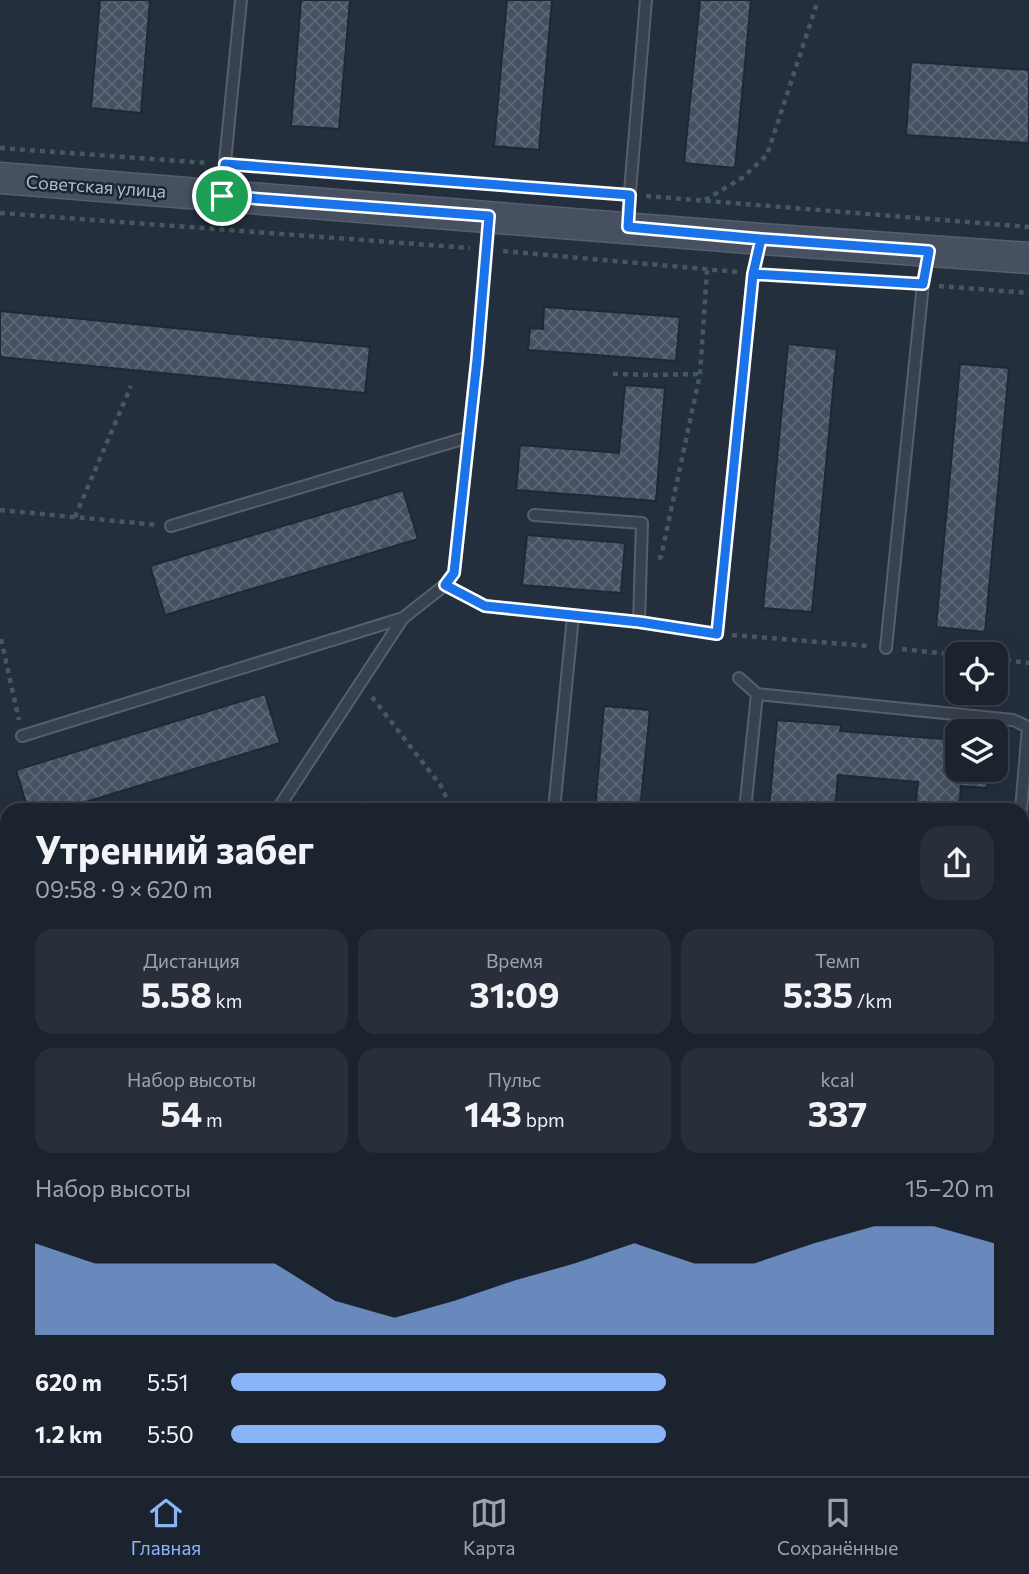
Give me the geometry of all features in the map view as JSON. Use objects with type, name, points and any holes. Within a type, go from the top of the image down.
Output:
[{"type":"main road","name":"Советская улица","points":[[0,178],[1029,258]]},
{"type":"lane","points":[[222,196],[241,0]]},
{"type":"lane","points":[[628,227],[646,0]]},
{"type":"lane","points":[[282,803],[403,618],[445,585],[454,573],[489,216]]},
{"type":"lane","points":[[445,585],[485,606],[639,622],[717,634],[753,274],[761,239]]},
{"type":"lane","points":[[886,648],[923,284],[929,251]]},
{"type":"lane","points":[[171,526],[469,437]]},
{"type":"lane","points":[[534,515],[642,523],[639,622]]},
{"type":"lane","points":[[555,803],[573,616]]},
{"type":"lane","points":[[22,736],[403,618]]},
{"type":"lane","points":[[739,678],[757,694],[1013,720],[1028,727],[1027,771],[1022,803]]},
{"type":"lane","points":[[746,803],[757,694]]},
{"type":"path","points":[[704,201],[742,178],[767,155],[816,0]]},
{"type":"path","points":[[0,148],[1029,227]]},
{"type":"path","points":[[0,213],[486,249],[753,274],[1029,293]]},
{"type":"path","points":[[642,566],[661,557],[700,374],[707,270]]},
{"type":"path","points":[[613,374],[700,374]]},
{"type":"path","points":[[75,517],[131,386]]},
{"type":"path","points":[[0,510],[171,526]]},
{"type":"path","points":[[717,634],[945,654]]},
{"type":"path","points":[[0,638],[22,736]]},
{"type":"path","points":[[1008,660],[1029,663]]},
{"type":"path","points":[[361,682],[441,786],[449,803]]},
{"type":"building","points":[[100,0],[150,0],[141,113],[91,108]]},
{"type":"building","points":[[301,0],[350,0],[339,129],[291,126]]},
{"type":"building","points":[[507,0],[552,0],[539,150],[494,146]]},
{"type":"building","points":[[700,0],[751,0],[735,168],[684,163]]},
{"type":"building","points":[[911,62],[1029,70],[1029,143],[906,135]]},
{"type":"building","points":[[544,307],[680,317],[676,361],[528,350],[530,328],[543,329]]},
{"type":"building","points":[[0,311],[370,347],[365,393],[0,357]]},
{"type":"building","points":[[788,344],[837,349],[812,612],[763,608]]},
{"type":"building","points":[[960,364],[1009,368],[985,632],[936,627]]},
{"type":"building","points":[[625,385],[665,388],[656,501],[516,490],[520,445],[619,453]]},
{"type":"building","points":[[403,490],[418,539],[165,615],[150,566]]},
{"type":"building","points":[[527,535],[625,543],[621,593],[522,585]]},
{"type":"building","points":[[265,694],[280,743],[82,803],[26,803],[16,770]]},
{"type":"building","points":[[604,706],[650,710],[641,803],[596,803]]},
{"type":"building","points":[[777,720],[841,725],[840,731],[945,739],[945,782],[988,782],[987,788],[961,786],[960,803],[916,803],[918,782],[838,775],[836,803],[770,803]]},
{"type":"route","points":[[222,196],[225,164],[630,195],[628,227],[761,239],[753,274],[923,284],[929,251],[761,239],[753,274],[717,634],[639,622],[485,606],[445,585],[454,573],[477,360],[489,216],[222,196]]}]
